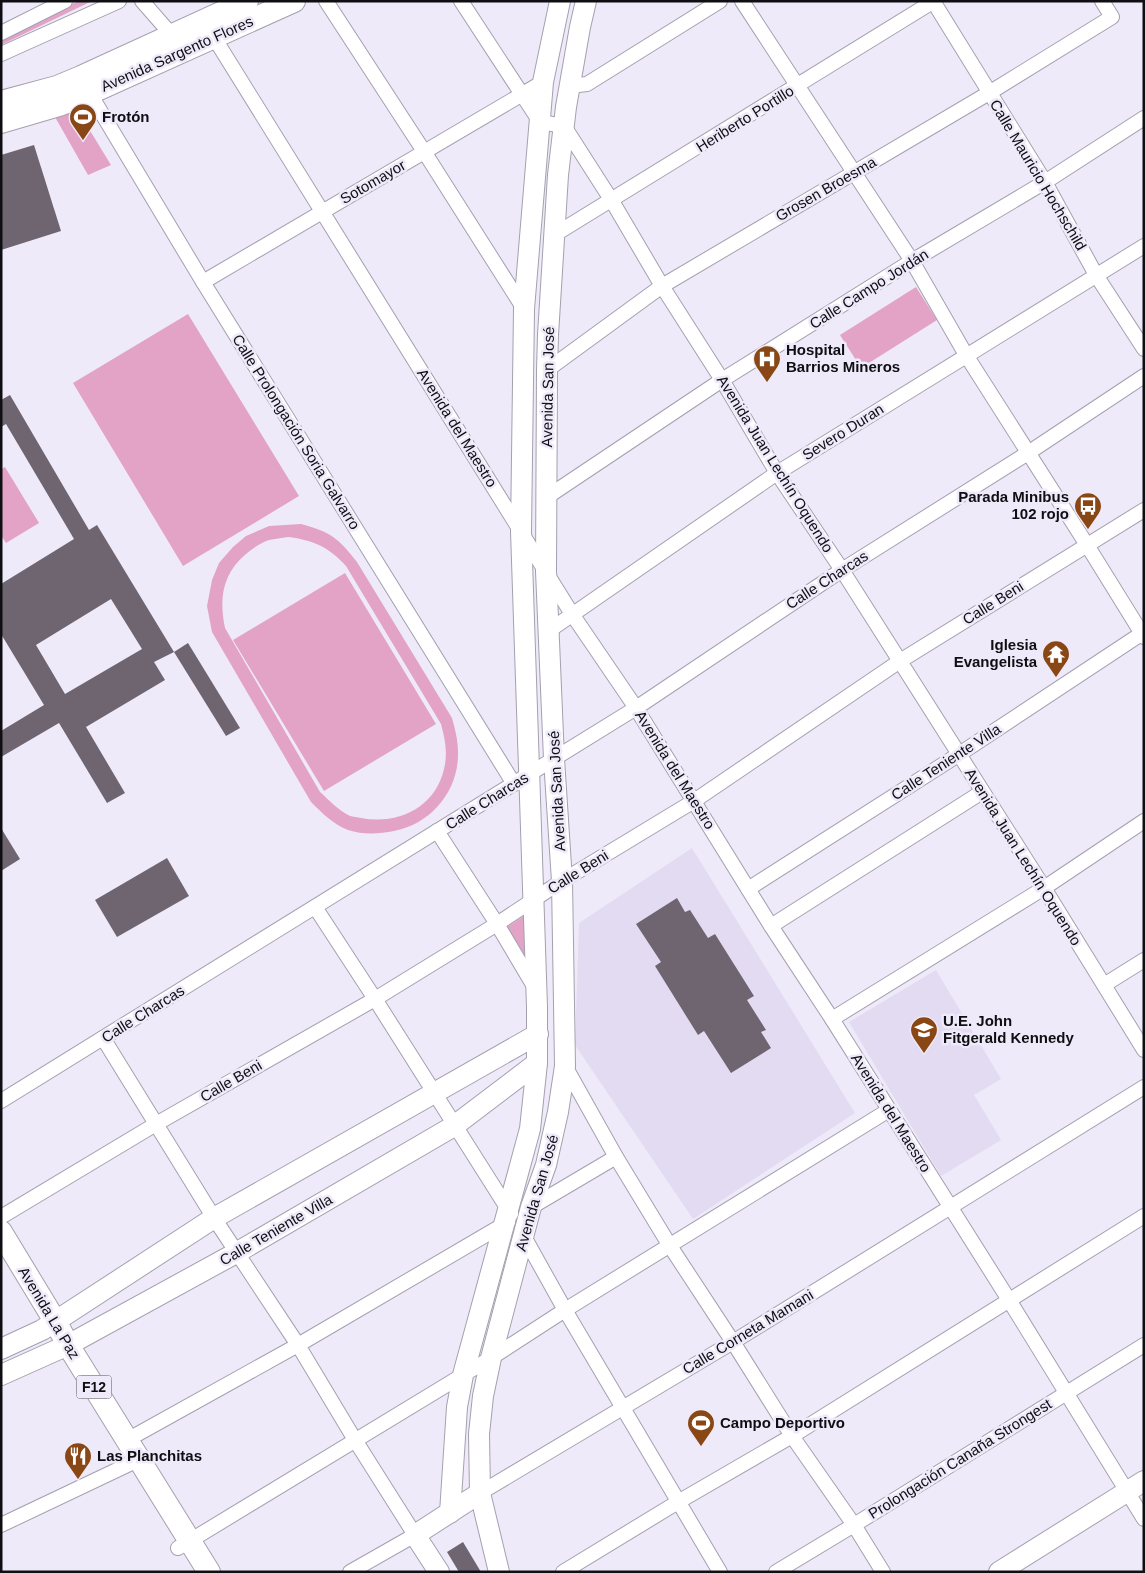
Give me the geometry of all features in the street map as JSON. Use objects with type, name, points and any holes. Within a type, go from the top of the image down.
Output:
[{"type":"main road","name":"Avenida Sargento Flores","points":[[209,30],[247,1]]},
{"type":"main road","name":"Avenida Sargento Flores","points":[[1,122],[58,105],[85,85],[179,43],[209,30],[294,1]]},
{"type":"main road","name":"Avenida Sargento Flores","points":[[1,102],[57,87],[85,85]]},
{"type":"main road","name":"Avenida La Paz","points":[[1,1232],[48,1325]]},
{"type":"main road","name":"Avenida La Paz","points":[[1,1256],[48,1325],[184,1544],[209,1572]]},
{"type":"main road","name":"Avenida La Paz","points":[[62,1348],[127,1440],[133,1462]]},
{"type":"main road","name":"Avenida La Paz","points":[[184,1544],[193,1572]]},
{"type":"street","points":[[1,33],[65,1]]},
{"type":"street","points":[[1,54],[119,1]]},
{"type":"street","points":[[142,1],[179,43]]},
{"type":"street","points":[[326,1],[524,309]]},
{"type":"street","points":[[461,1],[540,122],[564,126]]},
{"type":"street","name":"Avenida San José","points":[[450,1513],[457,1407],[463,1375],[508,1217],[530,1129],[538,1063],[534,899],[522,779],[521,531],[524,309],[543,82],[560,1]]},
{"type":"street","name":"Avenida San José","points":[[499,1572],[480,1493],[479,1434],[483,1396],[491,1358],[532,1207],[546,1165],[558,1112],[565,1066],[562,881],[554,759],[546,571],[547,370],[558,175],[570,86],[586,1]]},
{"type":"street","points":[[570,86],[588,84],[720,1]]},
{"type":"street","points":[[742,1],[912,261],[966,355],[1143,634]]},
{"type":"street","name":"Heriberto Portillo","points":[[554,235],[612,201],[933,1]]},
{"type":"street","name":"Calle Mauricio Hochschild","points":[[933,1],[1045,182],[1096,275],[1144,349]]},
{"type":"street","name":"Grosen Broesma","points":[[547,370],[662,286],[989,93],[1112,17],[1102,1]]},
{"type":"street","name":"Avenida del Maestro","points":[[209,30],[572,614],[636,708],[771,926],[832,1019],[1009,1300],[1144,1519]]},
{"type":"street","name":"Sotomayor","points":[[203,282],[543,82]]},
{"type":"street","name":"Calle Prolongación Soria Galvarro","points":[[85,85],[203,282],[522,779]]},
{"type":"street","name":"Calle Campo Jordán","points":[[547,497],[722,380],[912,261],[1045,182],[1144,118]]},
{"type":"street","name":"Avenida Juan Lechín Oquendo","points":[[564,126],[722,380],[777,473],[900,661],[1144,1050]]},
{"type":"street","name":"Severo Duran","points":[[550,630],[777,473],[1144,246]]},
{"type":"street","name":"Calle Charcas","points":[[1,1101],[636,708],[842,570],[1144,376]]},
{"type":"street","name":"Calle Beni","points":[[1,1217],[156,1124],[375,999],[562,881],[694,801],[900,661],[1144,510]]},
{"type":"street","name":"Calle Teniente Villa","points":[[748,889],[1143,634]]},
{"type":"street","points":[[771,926],[982,792]]},
{"type":"street","points":[[832,1019],[1044,888],[1144,821]]},
{"type":"street","points":[[438,831],[537,990]]},
{"type":"street","points":[[315,907],[375,999],[508,1217],[524,1238],[720,1572]]},
{"type":"street","points":[[1104,985],[1144,960]]},
{"type":"street","points":[[1,1349],[48,1325],[214,1218],[538,1034]]},
{"type":"street","points":[[103,1038],[236,1253],[298,1345],[355,1440],[439,1572]]},
{"type":"street","points":[[507,1051],[538,1063],[565,1066],[616,1157],[670,1246],[792,1436],[854,1525],[883,1572]]},
{"type":"street","name":"Calle Teniente Villa","points":[[1,1375],[62,1348],[236,1253],[454,1126],[538,1063]]},
{"type":"street","name":"Calle Corneta Mamani","points":[[350,1572],[415,1535],[480,1493],[733,1342],[1144,1088]]},
{"type":"street","points":[[184,1544],[491,1358],[565,1310],[889,1110]]},
{"type":"street","points":[[127,1440],[298,1345],[508,1217],[532,1207],[616,1157]]},
{"type":"street","points":[[563,1572],[792,1436],[1144,1216]]},
{"type":"street","name":"Prolongación Canaña Strongest","points":[[776,1572],[1144,1344]]},
{"type":"street","points":[[1,1525],[133,1462]]},
{"type":"street","points":[[999,1572],[1144,1481]]},
{"type":"shaded area","points":[[78,1],[92,1],[1,45],[1,39]]},
{"type":"shaded area","name":"Frotón","points":[[78,111],[111,165],[88,175],[55,117]]},
{"type":"shaded area","points":[[916,287],[937,320],[861,368],[840,335]]},
{"type":"shaded area","points":[[188,314],[299,496],[183,566],[73,383]]},
{"type":"shaded area","points":[[5,467],[39,523],[6,543],[1,535],[1,469]]},
{"type":"shaded area","points":[[301,524],[327,533],[344,547],[357,562],[452,718],[458,752],[454,780],[440,804],[420,821],[394,831],[365,833],[343,828],[324,814],[311,802],[212,632],[207,606],[212,580],[219,563],[246,536],[269,526]],"holes":[[[288,537],[313,542],[327,549],[346,566],[441,724],[446,757],[439,783],[424,803],[413,811],[401,816],[375,820],[350,816],[320,792],[225,628],[222,607],[224,588],[227,579],[238,562],[251,550],[266,541]]]},
{"type":"shaded area","points":[[345,573],[436,724],[324,791],[233,640]]},
{"type":"shaded area","points":[[692,848],[855,1113],[693,1219],[575,1045],[579,923]]},
{"type":"shaded area","points":[[524,916],[525,960],[507,927]]},
{"type":"shaded area","points":[[936,970],[1001,1079],[974,1095],[1001,1140],[941,1176],[849,1022]]},
{"type":"building","points":[[34,145],[61,231],[1,250],[1,155]]},
{"type":"building","points":[[10,395],[89,530],[97,525],[174,652],[154,662],[165,680],[86,727],[125,793],[107,803],[59,723],[1,757],[1,731],[44,705],[1,634],[1,584],[74,539],[6,424],[1,427],[1,400]],"holes":[[[111,599],[142,649],[65,694],[36,645]]]},
{"type":"building","points":[[188,643],[240,728],[226,736],[174,652]]},
{"type":"building","points":[[1,828],[20,859],[1,871]]},
{"type":"building","points":[[167,858],[189,896],[117,937],[95,900]]},
{"type":"building","points":[[677,898],[685,912],[690,910],[708,938],[715,934],[754,996],[747,1000],[766,1030],[761,1032],[771,1048],[731,1073],[704,1031],[698,1035],[655,966],[661,962],[636,924]]},
{"type":"building","points":[[463,1542],[481,1572],[459,1572],[447,1552]]},
{"type":"place","name":"Frotón","points":[[83,141]]},
{"type":"place","name":"Hospital Barrios Mineros","points":[[767,383]]},
{"type":"place","name":"Parada Minibus 102 rojo","points":[[1088,530]]},
{"type":"place","name":"Iglesia Evangelista","points":[[1056,678]]},
{"type":"place","name":"U.E. John Fitgerald Kennedy","points":[[924,1054]]},
{"type":"place","name":"Campo Deportivo","points":[[701,1447]]},
{"type":"place","name":"Las Planchitas","points":[[78,1480]]}]
